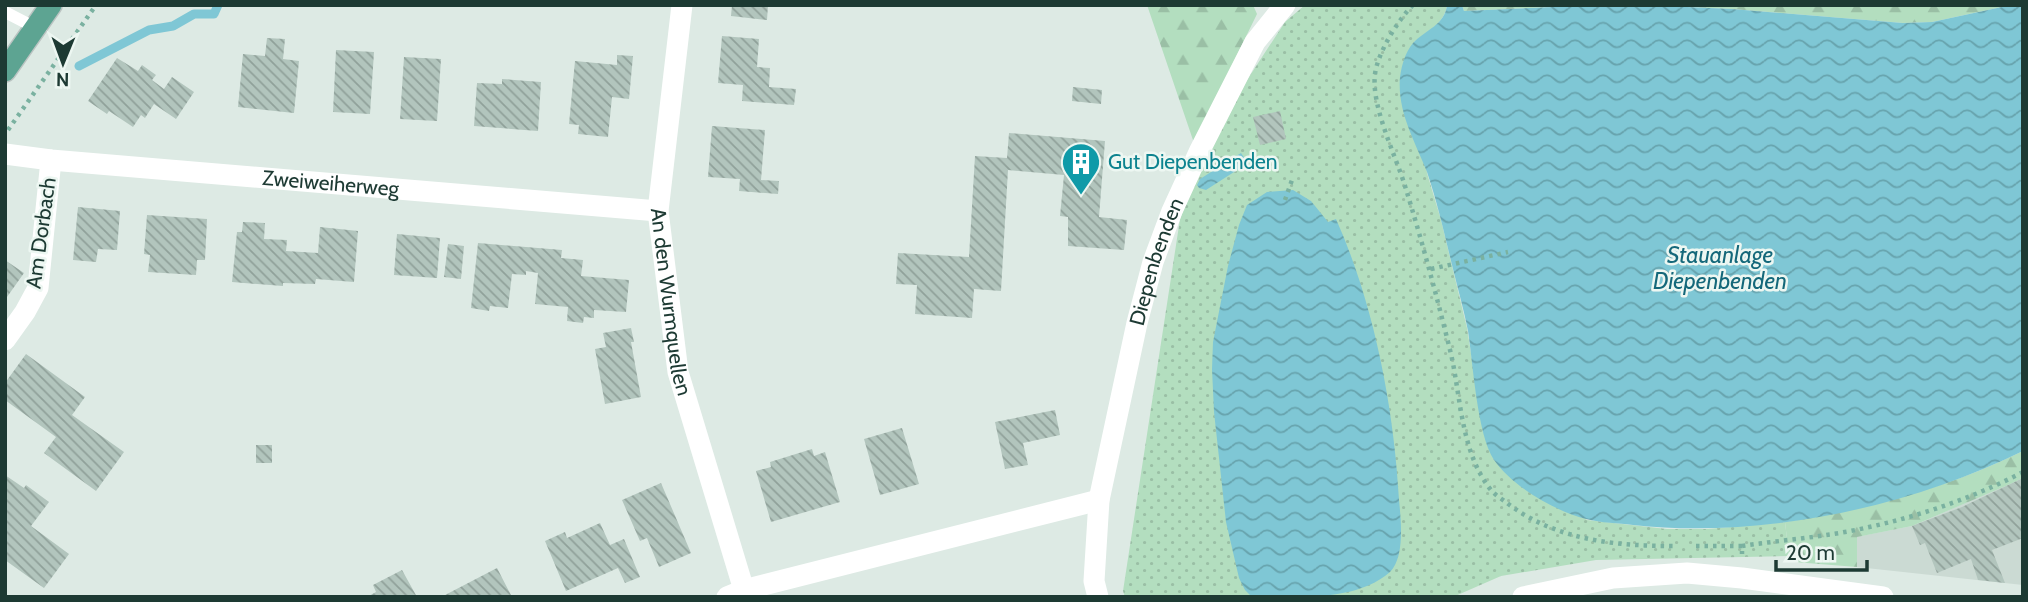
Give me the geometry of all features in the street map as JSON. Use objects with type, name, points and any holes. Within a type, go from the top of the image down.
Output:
[{"type":"main road","points":[[5,71],[51,5]]},
{"type":"street","name":"An den Wurmquellen","points":[[682,5],[658,211],[678,372],[735,593]]},
{"type":"street","name":"Diepenbenden","points":[[1098,597],[1094,581],[1099,500],[1137,323],[1153,262],[1199,152],[1255,42],[1285,5]]},
{"type":"street","name":"Zweiweiherweg","points":[[5,155],[658,211]]},
{"type":"street","name":"Am Dorbach","points":[[5,340],[25,313],[38,288],[51,160]]},
{"type":"street","points":[[735,593],[1099,500]]},
{"type":"street","points":[[1523,597],[1613,578],[1687,573],[1884,597]]},
{"type":"lane","points":[[5,12],[36,28]]},
{"type":"path","points":[[5,133],[96,5]]},
{"type":"path","points":[[1413,5],[1400,19],[1384,49],[1375,74],[1377,104],[1431,270],[1468,443],[1478,469],[1492,491],[1519,512],[1550,529],[1609,543],[1673,546]]},
{"type":"path","points":[[1285,200],[1293,177]]},
{"type":"path","points":[[1431,270],[1508,252]]},
{"type":"path","points":[[1687,546],[1742,545],[1863,528],[1925,513],[2023,472]]},
{"type":"path","points":[[1742,545],[1742,578]]},
{"type":"shaded area","points":[[2023,478],[2023,585],[1857,567],[1856,537],[1912,526]]},
{"type":"green space","points":[[1147,5],[1253,5],[1257,14],[1194,143]]},
{"type":"green space","points":[[1305,5],[1447,5],[1439,22],[1414,42],[1427,173],[1467,328],[1482,423],[1494,460],[1587,520],[1667,529],[1708,529],[1785,522],[1789,556],[1596,560],[1501,576],[1453,597],[1125,597],[1123,591],[1180,219],[1195,181],[1247,80],[1285,22]]},
{"type":"green space","points":[[1462,5],[2011,5],[1932,22],[1903,23],[1665,6],[1464,11]]},
{"type":"green space","points":[[2023,451],[2023,478],[1912,526],[1857,537],[1857,567],[1794,562],[1789,556],[1785,522],[1877,504],[1966,476]]},
{"type":"water","name":"Stauanlage Diepenbenden","points":[[1447,5],[1462,5],[1464,11],[1665,6],[1903,23],[1932,22],[2011,5],[2023,5],[2023,451],[1931,489],[1882,503],[1782,523],[1732,527],[1682,528],[1592,520],[1561,510],[1523,488],[1494,460],[1483,433],[1463,308],[1435,196],[1401,102],[1400,77],[1406,55],[1418,38],[1443,18]]},
{"type":"water","points":[[1241,153],[1248,163],[1206,190],[1199,188],[1197,185],[1200,179]]},
{"type":"water","points":[[1293,190],[1311,201],[1328,222],[1336,219],[1361,286],[1387,393],[1401,518],[1400,548],[1390,572],[1360,589],[1324,596],[1252,597],[1239,578],[1226,522],[1214,412],[1213,342],[1228,266],[1247,205],[1267,192]]},
{"type":"building","points":[[732,5],[768,5],[767,20],[731,16]]},
{"type":"building","points":[[722,36],[759,39],[757,67],[770,68],[769,87],[796,89],[794,105],[742,101],[743,85],[718,83]]},
{"type":"building","points":[[267,38],[285,39],[283,59],[299,61],[294,113],[238,107],[243,54],[265,56]]},
{"type":"building","points":[[336,50],[374,52],[370,114],[333,112]]},
{"type":"building","points":[[617,55],[633,56],[629,99],[612,97],[608,137],[578,134],[579,125],[569,124],[575,61],[617,65]]},
{"type":"building","points":[[404,57],[441,59],[437,121],[400,119]]},
{"type":"building","points":[[117,58],[138,71],[142,65],[156,75],[152,80],[164,89],[172,77],[194,92],[176,119],[154,104],[145,118],[141,115],[133,127],[88,101]]},
{"type":"building","points":[[502,79],[541,82],[538,131],[474,126],[477,83],[502,84]]},
{"type":"building","points":[[1073,87],[1102,90],[1101,104],[1072,101]]},
{"type":"building","points":[[1280,111],[1286,139],[1260,145],[1253,117]]},
{"type":"building","points":[[712,126],[765,130],[761,180],[779,181],[778,194],[739,191],[740,179],[708,177]]},
{"type":"building","points":[[1009,133],[1105,141],[1099,217],[1127,220],[1124,250],[1068,246],[1068,217],[1060,216],[1064,175],[1008,170],[1001,291],[974,289],[972,318],[915,314],[917,285],[896,284],[898,253],[969,257],[975,156],[1007,158]]},
{"type":"building","points":[[78,207],[120,211],[117,250],[98,249],[96,262],[73,260]]},
{"type":"building","points":[[147,215],[207,219],[205,260],[197,260],[196,275],[148,272],[150,255],[144,254]]},
{"type":"building","points":[[243,222],[265,223],[264,239],[287,240],[286,251],[318,253],[320,227],[358,231],[354,282],[316,279],[315,284],[283,283],[283,286],[232,282],[237,232],[242,232]]},
{"type":"building","points":[[397,234],[440,238],[437,278],[394,275]]},
{"type":"building","points":[[478,243],[562,250],[561,258],[583,260],[581,276],[629,280],[626,312],[594,310],[594,318],[584,317],[583,323],[567,321],[568,307],[535,304],[538,273],[526,271],[526,275],[512,274],[508,308],[490,306],[489,311],[471,308]]},
{"type":"building","points":[[448,244],[464,246],[461,279],[444,277]]},
{"type":"building","points":[[5,260],[24,273],[7,297],[5,296]]},
{"type":"building","points":[[631,328],[641,397],[605,404],[595,349],[606,347],[603,333]]},
{"type":"building","points":[[26,354],[85,397],[72,415],[124,452],[96,491],[44,453],[56,437],[5,400],[5,383]]},
{"type":"building","points":[[1055,410],[1060,435],[1023,443],[1028,465],[1005,469],[995,422]]},
{"type":"building","points":[[902,428],[919,484],[880,495],[864,439]]},
{"type":"building","points":[[256,445],[272,445],[272,463],[256,463]]},
{"type":"building","points":[[812,449],[814,456],[825,452],[840,502],[771,522],[756,471],[771,467],[770,462]]},
{"type":"building","points":[[5,475],[24,488],[26,485],[49,502],[31,526],[69,554],[44,588],[5,560]]},
{"type":"building","points":[[2023,478],[2023,538],[1992,550],[2005,583],[1978,580],[1971,559],[1937,573],[1925,543],[1920,545],[1912,526],[1962,507]]},
{"type":"building","points":[[661,483],[691,553],[659,567],[647,538],[640,541],[622,500]]},
{"type":"building","points":[[600,523],[610,545],[624,539],[640,577],[625,583],[618,568],[566,591],[545,541],[565,532],[567,538]]},
{"type":"building","points":[[497,568],[512,597],[442,597],[447,594]]},
{"type":"building","points":[[402,570],[417,597],[367,597],[376,592],[373,585]]},
{"type":"waterway","points":[[79,66],[149,30],[173,26],[194,14],[214,14],[218,5]]},
{"type":"place","name":"Gut Diepenbenden","points":[[1081,196]]}]
